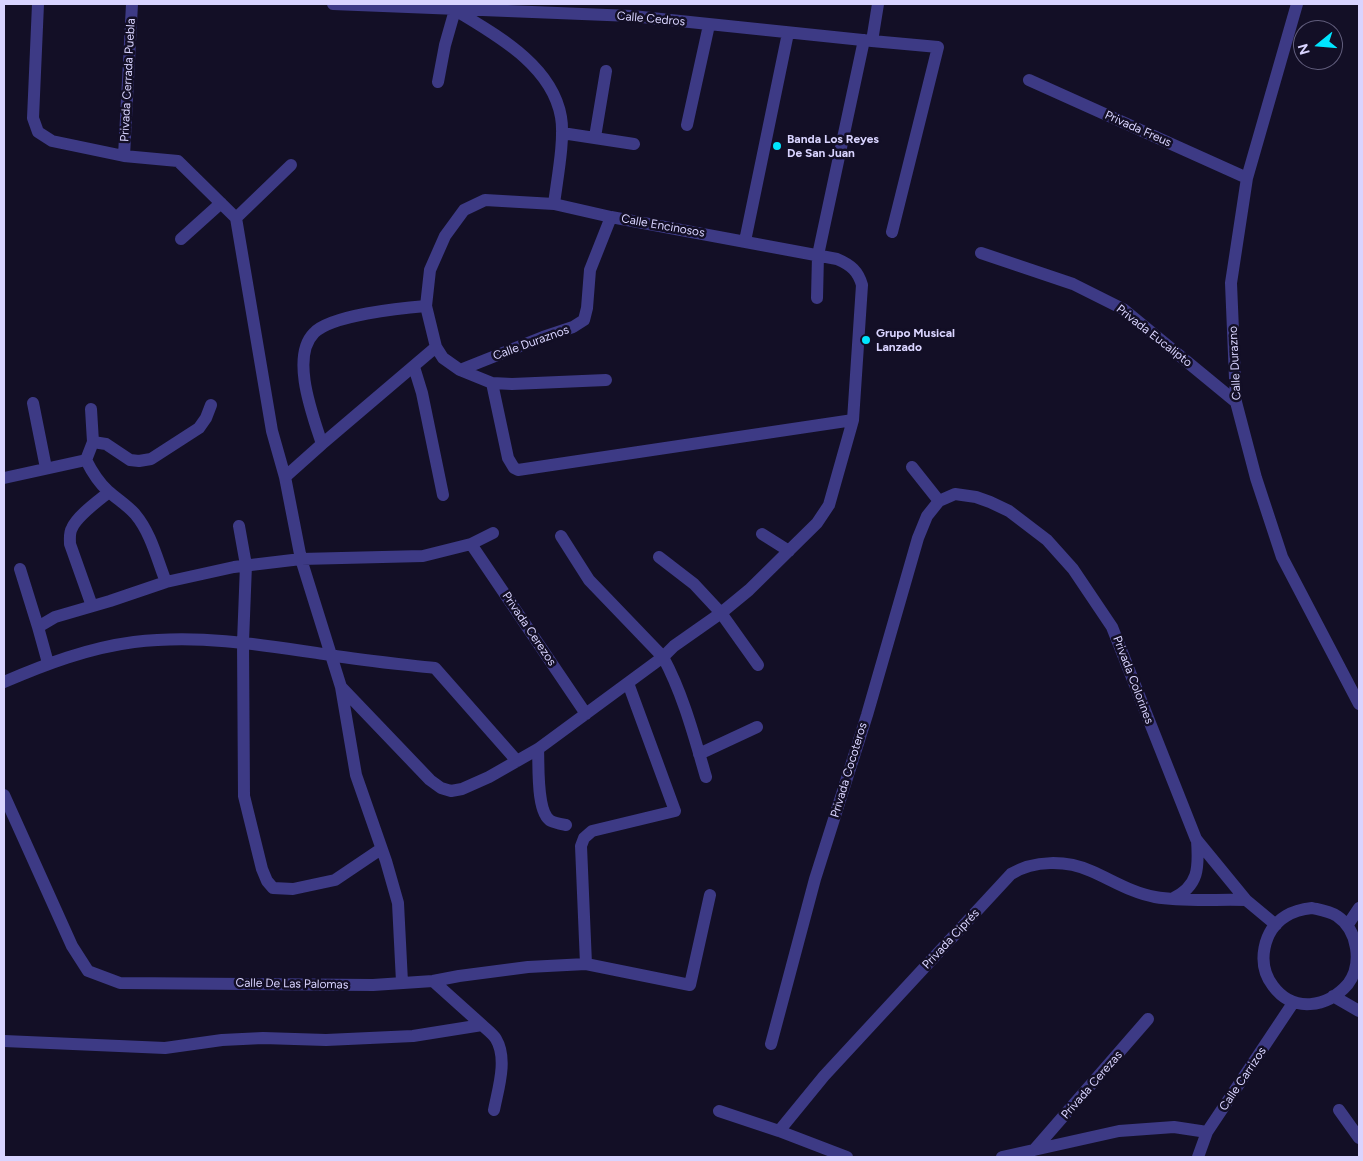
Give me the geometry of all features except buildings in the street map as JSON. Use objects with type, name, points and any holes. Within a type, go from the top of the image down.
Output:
[{"type":"street","points":[[38,4],[33,118],[38,132],[52,141],[124,156],[178,161],[236,218],[272,431],[285,478],[301,559],[341,687],[356,775],[382,849],[398,904],[402,982]]},
{"type":"street","name":"Privada Cerrada Puebla","points":[[124,156],[132,4]]},
{"type":"street","name":"Calle Cedros","points":[[333,4],[632,16],[938,47],[892,232]]},
{"type":"street","points":[[817,298],[818,255],[878,4]]},
{"type":"street","name":"Calle Durazno","points":[[1297,4],[1247,178],[1231,282],[1236,402],[1256,478],[1282,557],[1359,704]]},
{"type":"street","points":[[438,82],[455,10],[508,42],[543,77],[555,95],[561,118],[562,132],[554,204]]},
{"type":"street","points":[[687,125],[709,25]]},
{"type":"street","points":[[744,242],[788,33]]},
{"type":"street","points":[[596,137],[606,71]]},
{"type":"street","name":"Privada Freus","points":[[1028,80],[1247,178]]},
{"type":"street","points":[[562,132],[634,144]]},
{"type":"street","points":[[236,218],[291,164]]},
{"type":"street","name":"Calle Encinosos","points":[[341,687],[430,780],[440,788],[451,791],[462,789],[489,777],[538,749],[663,657],[674,646],[721,613],[749,590],[817,523],[829,505],[853,420],[862,285],[859,274],[850,264],[838,259],[611,217],[554,204],[485,200],[464,210],[445,236],[430,270],[426,306],[436,347]]},
{"type":"street","points":[[182,239],[221,203]]},
{"type":"street","name":"Calle Duraznos","points":[[460,370],[543,337],[573,328],[584,320],[587,308],[590,270],[611,217]]},
{"type":"street","name":"Privada Eucalipto","points":[[981,253],[1073,284],[1123,309],[1236,402]]},
{"type":"street","points":[[322,444],[307,392],[303,360],[307,344],[314,333],[327,323],[389,309],[426,306]]},
{"type":"street","points":[[285,478],[436,347],[443,358],[460,370],[492,383],[512,384],[606,380]]},
{"type":"street","points":[[414,367],[422,392],[443,495]]},
{"type":"street","points":[[492,383],[508,458],[514,468],[523,470],[588,458],[853,420]]},
{"type":"street","points":[[33,404],[46,468]]},
{"type":"street","points":[[93,442],[106,444],[130,460],[151,459],[199,428],[206,418],[211,405]]},
{"type":"street","points":[[91,409],[93,442],[86,460],[94,476],[109,492],[136,515],[148,535],[166,582]]},
{"type":"street","points":[[4,478],[86,460]]},
{"type":"street","points":[[912,467],[940,501]]},
{"type":"street","points":[[92,606],[70,544],[71,529],[76,521],[109,492]]},
{"type":"street","name":"Privada Colorines","points":[[940,501],[955,494],[976,497],[1009,511],[1047,540],[1073,569],[1112,627],[1196,839],[1246,900],[1276,925]]},
{"type":"street","name":"Privada Cocoteros","points":[[771,1044],[815,879],[867,715],[918,538],[928,516],[940,501]]},
{"type":"street","points":[[239,526],[246,565],[243,642],[244,796],[262,869],[267,881],[273,888],[293,889],[335,880],[382,849]]},
{"type":"street","points":[[38,627],[55,617],[166,582],[246,565],[301,559],[423,556],[471,544],[493,533]]},
{"type":"street","points":[[762,534],[789,551]]},
{"type":"street","points":[[561,536],[589,580],[663,657],[671,671],[684,706],[706,777]]},
{"type":"street","name":"Privada Cerezos","points":[[471,544],[586,714]]},
{"type":"street","points":[[659,557],[694,584],[721,613],[758,665]]},
{"type":"street","points":[[20,570],[48,663]]},
{"type":"street","points":[[4,682],[48,663],[90,651],[132,642],[188,639],[243,642],[332,656],[435,668],[517,761]]},
{"type":"street","points":[[586,964],[581,846],[584,838],[592,832],[675,811],[628,683]]},
{"type":"street","points":[[699,754],[757,727]]},
{"type":"street","points":[[538,749],[541,802],[544,815],[551,821],[566,825]]},
{"type":"street","name":"Calle De Las Palomas","points":[[4,795],[72,946],[88,971],[120,983],[373,985],[433,981],[528,967],[586,964],[690,984],[710,895]]},
{"type":"street","points":[[1172,899],[1183,894],[1191,886],[1197,871],[1196,839]]},
{"type":"street","name":"Privada Ciprés","points":[[779,1131],[824,1076],[1010,874],[1018,870],[1048,862],[1089,870],[1133,891],[1154,897],[1246,900]]},
{"type":"street","points":[[1312,908],[1325,910],[1348,926],[1355,939],[1358,954],[1356,970],[1348,983],[1333,996],[1319,1003],[1293,1003],[1279,993],[1269,981],[1264,965],[1263,950],[1276,925],[1286,916],[1298,910],[1312,908]]},
{"type":"street","points":[[1348,926],[1359,908]]},
{"type":"street","points":[[433,981],[496,1038],[501,1065],[494,1110]]},
{"type":"street","points":[[1333,996],[1359,1011]]},
{"type":"street","name":"Calle Carrizos","points":[[1198,1157],[1208,1132],[1293,1003]]},
{"type":"street","name":"Privada Cerezas","points":[[1034,1150],[1148,1019]]},
{"type":"street","points":[[4,1041],[165,1048],[239,1039],[326,1040],[413,1036],[482,1025]]},
{"type":"street","points":[[1339,1110],[1359,1138]]},
{"type":"street","points":[[719,1111],[847,1157]]},
{"type":"street","points":[[1002,1157],[1118,1131],[1174,1127],[1208,1132]]},
{"type":"place","name":"Banda Los Reyes De San Juan","points":[[777,146]]},
{"type":"place","name":"Grupo Musical Lanzado","points":[[866,340]]}]
